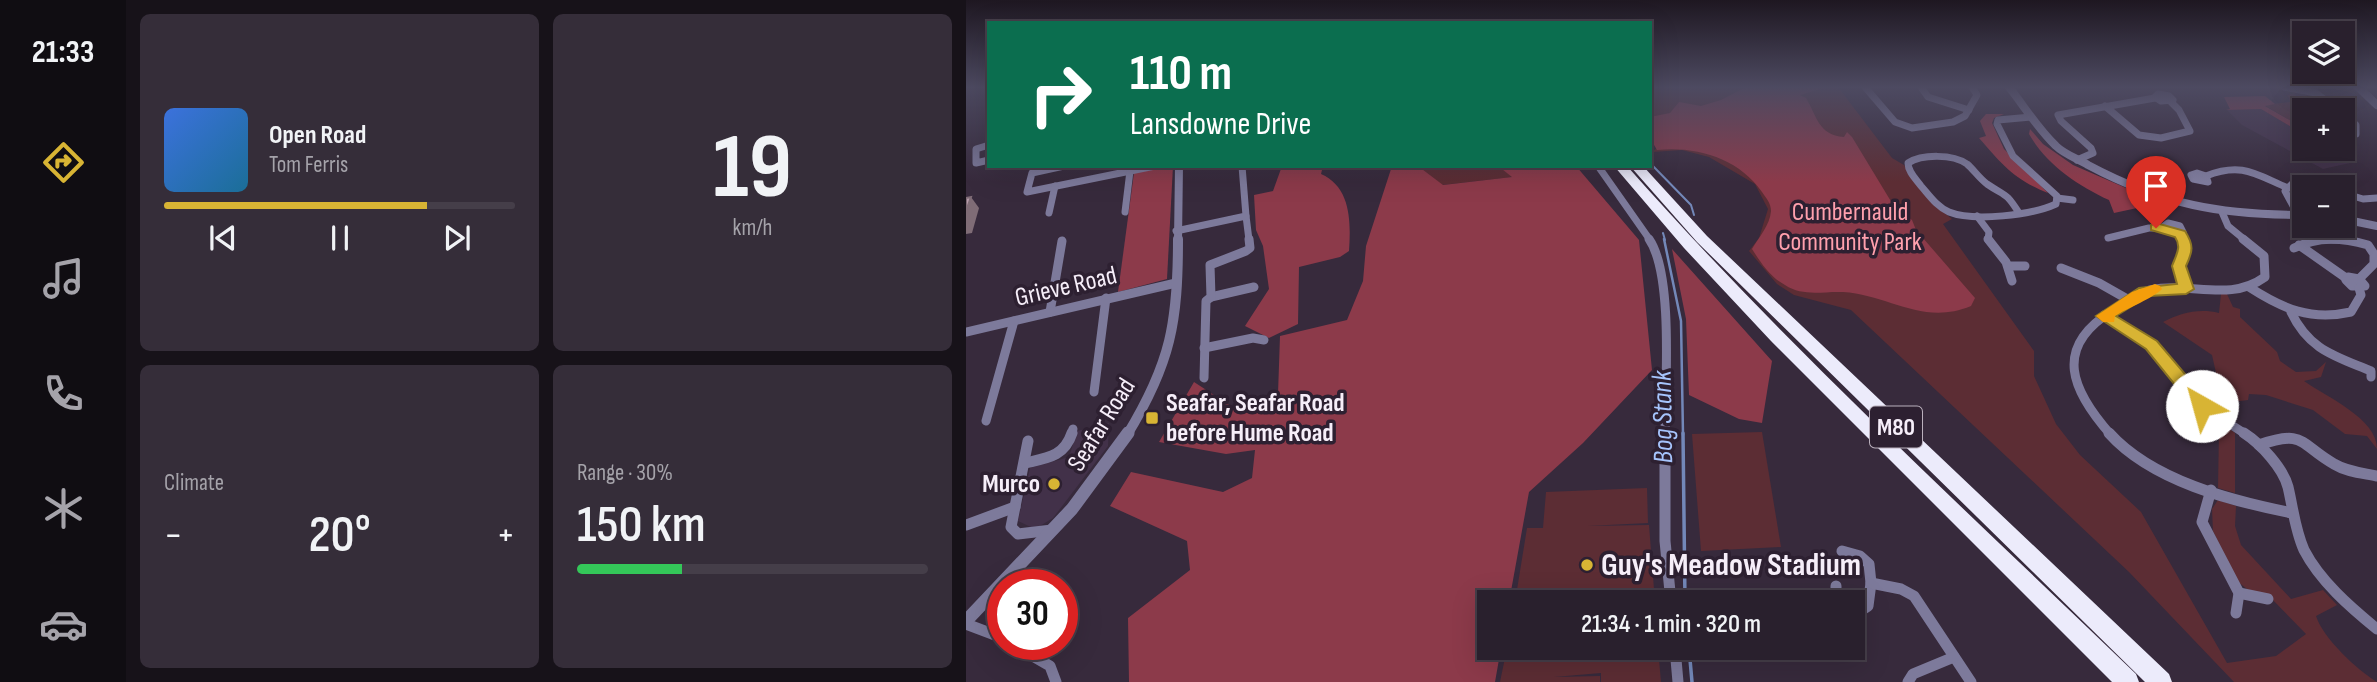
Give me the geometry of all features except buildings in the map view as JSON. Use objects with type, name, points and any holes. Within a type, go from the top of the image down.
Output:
[{"type":"highway","name":"M80","points":[[1622,168],[1689,245],[1777,337],[2128,682]]},
{"type":"highway","name":"M80","points":[[1638,168],[1702,239],[2161,682]]},
{"type":"street","points":[[1893,119],[1899,125],[1912,128],[1959,119]]},
{"type":"street","points":[[2002,119],[1997,124],[2013,156],[2057,198],[2073,200]]},
{"type":"street","points":[[2033,119],[2057,148],[2077,160],[2184,204],[2222,212],[2292,215]]},
{"type":"street","points":[[2060,119],[2091,148],[2093,153],[2089,157],[2077,160]]},
{"type":"street","points":[[2122,119],[2146,140],[2190,131],[2184,119]]},
{"type":"street","points":[[2355,124],[2356,134]]},
{"type":"street","points":[[987,146],[976,149],[976,163],[987,160]]},
{"type":"street","points":[[2019,213],[2007,194],[1986,183],[1965,162],[1938,156],[1914,159],[1908,163],[1908,169],[1939,206],[1952,214],[1977,216],[2019,213],[2050,208],[2056,204],[2057,198]]},
{"type":"street","points":[[1055,168],[1028,174],[1027,192],[1145,168]]},
{"type":"street","name":"Seafar Road","points":[[966,622],[1096,481],[1141,415],[1161,369],[1173,332],[1179,168]]},
{"type":"street","points":[[1211,297],[1210,265],[1214,260],[1245,252],[1250,248],[1242,168]]},
{"type":"street","points":[[1599,168],[1653,245],[1662,280],[1665,335],[1665,541],[1670,590]]},
{"type":"street","points":[[2206,176],[2227,168],[2243,168],[2288,188]]},
{"type":"street","points":[[1125,212],[1130,171]]},
{"type":"street","points":[[2292,184],[2286,195],[2292,203]]},
{"type":"street","points":[[1049,213],[1055,186]]},
{"type":"street","points":[[2355,197],[2377,198]]},
{"type":"street","points":[[2222,212],[2228,226],[2264,256],[2265,277],[2249,287],[2213,291],[2153,289],[2129,300],[2082,335],[2076,352],[2078,385],[2091,412],[2111,436],[2136,456],[2172,475],[2211,490],[2292,513]]},
{"type":"street","points":[[1176,231],[1245,216]]},
{"type":"street","points":[[1977,216],[1989,232],[1988,240],[2008,266],[2012,281]]},
{"type":"street","points":[[2355,221],[2377,226]]},
{"type":"street","points":[[2108,238],[2149,228],[2165,228],[2168,223],[2176,225],[2183,230],[2180,234],[2186,246],[2180,258],[2179,273],[2186,289]]},
{"type":"street","points":[[2249,287],[2291,312],[2322,317],[2351,312],[2361,295],[2359,284],[2374,264],[2374,254],[2368,245],[2339,239],[2314,239],[2296,247],[2346,278],[2348,284],[2359,284]]},
{"type":"street","points":[[1050,312],[1062,241]]},
{"type":"street","points":[[2008,266],[2025,266]]},
{"type":"street","points":[[2061,268],[2077,270],[2129,300]]},
{"type":"street","name":"Grieve Road","points":[[966,332],[1176,283]]},
{"type":"street","points":[[1204,378],[1206,301],[1211,297],[1254,286]]},
{"type":"street","points":[[1094,392],[1106,298]]},
{"type":"street","points":[[2291,312],[2302,336],[2334,360],[2371,370],[2371,377]]},
{"type":"street","points":[[2104,316],[2151,345],[2202,406],[2259,446],[2287,484],[2292,513],[2304,549],[2319,573],[2357,613],[2377,629]]},
{"type":"street","points":[[986,421],[1014,321]]},
{"type":"street","points":[[1204,348],[1253,338],[1264,340]]},
{"type":"street","points":[[1025,463],[1060,454],[1068,447],[1073,429]]},
{"type":"street","points":[[2259,446],[2284,436],[2301,438],[2336,466],[2377,476]]},
{"type":"street","points":[[1024,561],[1025,545],[1011,527],[1028,441]]},
{"type":"street","points":[[2211,490],[2202,522],[2239,593],[2236,613]]},
{"type":"street","points":[[966,526],[1015,507]]},
{"type":"street","points":[[1018,534],[1053,530]]},
{"type":"street","points":[[1842,551],[1860,556],[1869,564],[1871,583],[1868,606],[1865,608]]},
{"type":"street","points":[[1871,583],[1901,589],[1914,596],[1971,682]]},
{"type":"street","points":[[2239,593],[2268,599]]},
{"type":"street","points":[[966,622],[987,631]]},
{"type":"street","points":[[1908,682],[1913,674],[1954,657]]},
{"type":"street","points":[[1040,660],[1050,666],[1056,682]]},
{"type":"street","points":[[1676,660],[1678,682]]},
{"type":"shaded area","points":[[2236,119],[2278,119],[2292,127],[2292,152],[2242,125]]},
{"type":"shaded area","points":[[2308,161],[2350,163],[2323,169]]},
{"type":"shaded area","points":[[1109,423],[1108,446],[1053,518],[1035,529],[1018,521],[1030,468],[1069,457],[1077,431]]},
{"type":"green space","name":"Cumbernauld Community Park","points":[[1652,119],[1862,119],[1892,158],[1904,165],[1937,207],[1952,219],[1943,224],[2034,351],[2034,376],[2056,424],[2080,455],[2141,512],[2227,663],[2276,656],[2306,634],[2271,598],[2247,589],[2237,581],[2213,531],[2212,509],[2218,500],[2236,506],[2235,526],[2241,545],[2291,599],[2323,590],[2337,605],[2316,616],[2320,625],[2342,653],[2377,682],[2234,682],[2129,572],[1851,310],[1794,295],[1777,284],[1749,251],[1759,238],[1768,209],[1755,184],[1709,157],[1682,150],[1652,152],[1662,144],[1652,135]]},
{"type":"green space","points":[[1652,119],[1817,119],[1829,133],[1844,137],[1847,132],[1895,208],[1912,220],[1916,230],[1975,298],[1971,306],[1937,313],[1906,308],[1860,294],[1813,293],[1792,289],[1770,274],[1752,249],[1766,226],[1771,211],[1768,201],[1752,180],[1716,157],[1687,150],[1657,150],[1652,141]]},
{"type":"green space","points":[[1994,119],[1992,123],[2004,149],[2048,193],[2017,176],[2002,163],[1979,138],[1986,136],[1980,121]]},
{"type":"green space","points":[[2278,119],[2292,122],[2292,127]]},
{"type":"green space","points":[[2030,129],[2043,144],[2073,165],[2156,201],[2151,205],[2114,213],[2109,200],[2074,181],[2054,165],[2036,145],[2029,134]]},
{"type":"green space","points":[[1173,168],[1167,279],[1118,292],[1134,173]]},
{"type":"green space","points":[[1281,168],[1322,168],[1321,174],[1331,180],[1344,196],[1350,229],[1349,251],[1340,257],[1299,267],[1298,324],[1269,338],[1245,326],[1269,289],[1263,246],[1256,230],[1254,195],[1273,191]]},
{"type":"green space","points":[[1391,168],[1421,168],[1443,185],[1512,177],[1501,168],[1578,168],[1639,240],[1652,370],[1583,443],[1529,492],[1511,590],[1477,590],[1477,660],[1499,660],[1495,682],[1129,682],[1128,618],[1190,570],[1187,541],[1110,506],[1131,472],[1223,492],[1252,478],[1255,450],[1226,454],[1159,442],[1194,382],[1234,408],[1278,394],[1280,336],[1347,320],[1363,281],[1366,246]]},
{"type":"green space","points":[[1421,168],[1501,168],[1513,177],[1442,185]]},
{"type":"green space","points":[[1672,249],[1772,361],[1762,423],[1739,419],[1689,395],[1686,319]]},
{"type":"green space","points":[[2221,294],[2227,294],[2233,307],[2240,309],[2240,317],[2277,352],[2280,361],[2296,372],[2316,371],[2326,362],[2321,377],[2304,381],[2360,418],[2375,438],[2377,449],[2367,436],[2345,434],[2313,410],[2266,395],[2249,394],[2248,400],[2233,402],[2234,422],[2217,411],[2219,386],[2212,355],[2163,322],[2190,312],[2219,313]]},
{"type":"green space","points":[[2223,424],[2235,433],[2235,493],[2218,488],[2219,431]]},
{"type":"green space","points":[[1762,432],[1781,547],[1701,551],[1692,434]]},
{"type":"green space","name":"Guy's Meadow Stadium","points":[[1647,488],[1648,523],[1587,526],[1649,525],[1654,590],[1517,590],[1527,528],[1543,528],[1546,492]]},
{"type":"green space","name":"Guy's Meadow Stadium","points":[[1505,660],[1659,660],[1661,682],[1601,682],[1601,673],[1554,677],[1600,676],[1600,682],[1500,682]]},
{"type":"waterway","name":"Bog Stank","points":[[1652,165],[1691,205],[1694,215]]},
{"type":"waterway","name":"Bog Stank","points":[[1663,233],[1665,240]]},
{"type":"waterway","name":"Bog Stank","points":[[1664,239],[1681,321],[1683,435]]},
{"type":"waterway","name":"Bog Stank","points":[[1683,433],[1685,590]]},
{"type":"waterway","name":"Bog Stank","points":[[1690,660],[1692,682]]},
{"type":"slow traffic","points":[[2108,318],[2104,316],[2137,295],[2155,289]]},
{"type":"place","name":"Seafar, Seafar Road before Hume Road","points":[[1152,418]]},
{"type":"place","name":"Murco","points":[[1054,484]]},
{"type":"place","name":"Guy's Meadow Stadium","points":[[1587,565]]},
{"type":"route","points":[[2156,228],[2165,228],[2180,234],[2186,242],[2186,250],[2180,258],[2179,273],[2186,289],[2153,289],[2104,316],[2151,345],[2168,362],[2202,406]]}]
